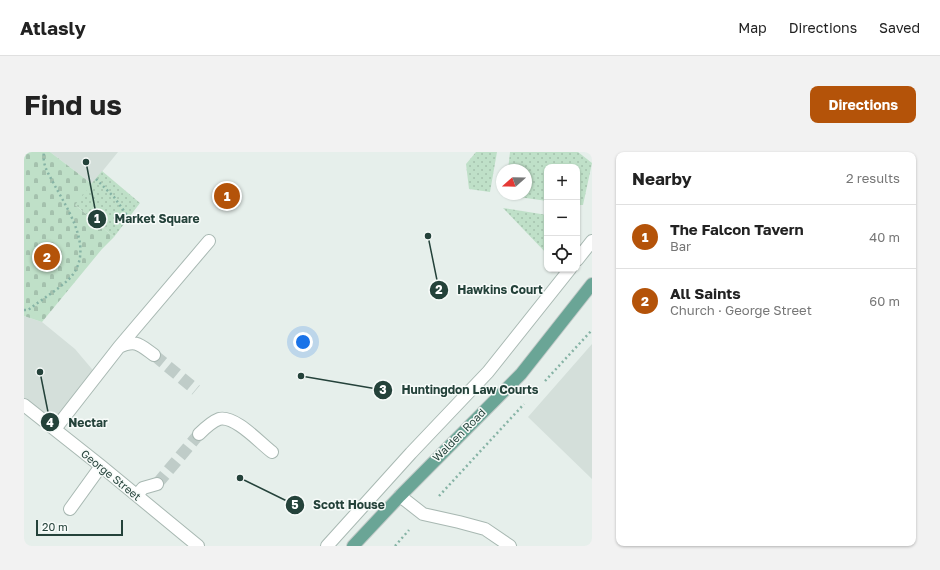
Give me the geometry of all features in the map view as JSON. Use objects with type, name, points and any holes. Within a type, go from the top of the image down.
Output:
[{"type":"main road","name":"Walden Road","points":[[353,546],[400,496],[521,374],[592,284]]},
{"type":"street","points":[[55,429],[119,347],[209,241]]},
{"type":"street","points":[[580,256],[592,241]]},
{"type":"street","points":[[327,546],[411,453],[488,372],[568,272]]},
{"type":"street","points":[[119,347],[134,342],[154,355]]},
{"type":"street","name":"George Street","points":[[24,405],[137,495],[198,546]]},
{"type":"street","points":[[198,434],[210,424],[220,419],[227,419],[236,422],[272,452]]},
{"type":"street","points":[[70,509],[101,466]]},
{"type":"street","points":[[137,495],[143,488],[156,484]]},
{"type":"street","points":[[400,496],[423,514],[485,528],[510,546]]},
{"type":"path","points":[[24,310],[28,310],[68,280],[78,268],[80,255],[81,246],[79,234],[63,200],[43,164],[44,152]]},
{"type":"path","points":[[96,179],[114,198],[129,218]]},
{"type":"path","points":[[544,382],[592,330]]},
{"type":"path","points":[[395,546],[529,399]]},
{"type":"shaded area","points":[[50,152],[118,152],[92,184]]},
{"type":"shaded area","points":[[24,316],[42,322],[75,349],[97,375],[55,429],[24,404]]},
{"type":"shaded area","points":[[592,344],[592,479],[528,417]]},
{"type":"green space","points":[[24,152],[50,152],[92,184],[75,205],[114,237],[102,249],[42,322],[24,316]]},
{"type":"green space","points":[[476,152],[497,152],[490,192],[469,189],[466,164]]},
{"type":"green space","points":[[510,152],[578,152],[592,163],[583,205],[580,205],[580,164],[544,164],[544,201],[532,199],[532,164],[509,164]]},
{"type":"green space","points":[[102,171],[140,203],[114,237],[74,204]]},
{"type":"green space","points":[[503,208],[544,215],[544,251]]},
{"type":"tunnel","points":[[154,355],[196,390]]},
{"type":"tunnel","points":[[157,484],[199,434]]},
{"type":"place","name":"Market Square","points":[[86,162]]},
{"type":"place","name":"The Falcon Tavern","points":[[227,196]]},
{"type":"place","name":"Hawkins Court","points":[[428,236]]},
{"type":"place","name":"All Saints","points":[[47,257]]},
{"type":"place","name":"Nectar","points":[[40,372]]},
{"type":"place","name":"Huntingdon Law Courts","points":[[301,376]]},
{"type":"place","name":"Scott House","points":[[240,478]]}]
